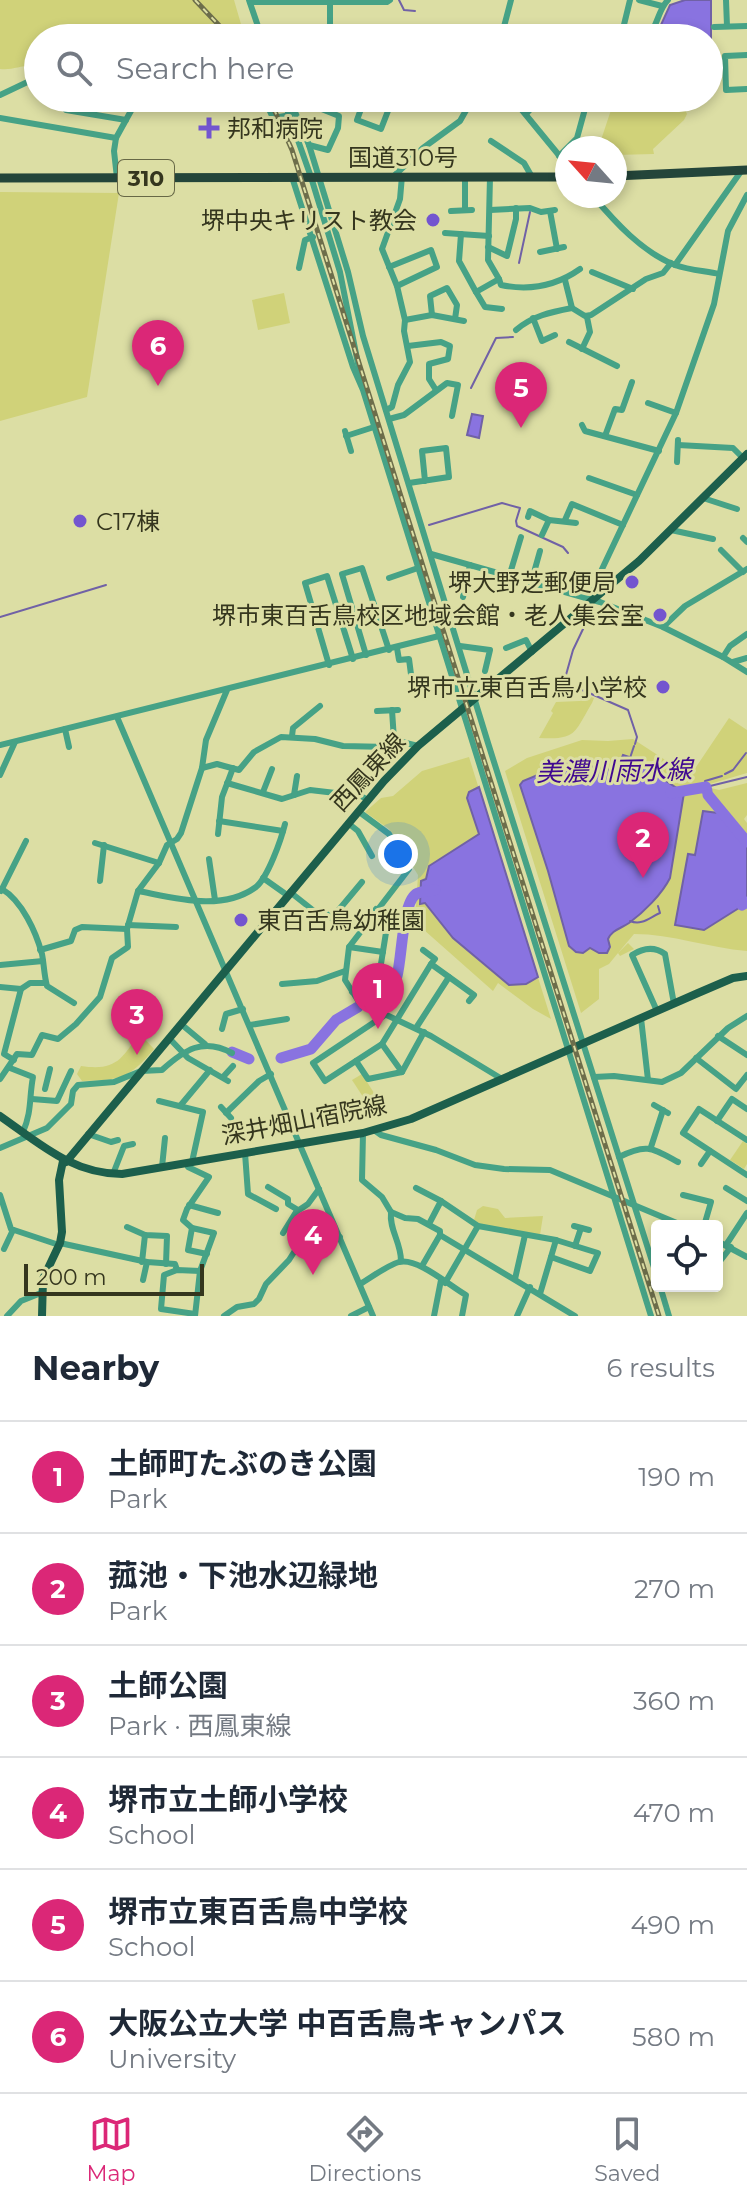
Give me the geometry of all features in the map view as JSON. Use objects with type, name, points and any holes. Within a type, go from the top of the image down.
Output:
[{"type":"highway","points":[[627,175],[744,170]]},
{"type":"highway","name":"国道310号","points":[[0,178],[555,177]]},
{"type":"main road","name":"西鳳東線","points":[[64,1162],[358,811],[418,746],[593,600],[671,530],[745,456]]},
{"type":"main road","name":"深井畑山宿院線","points":[[0,1116],[64,1162],[90,1172],[113,1174],[363,1133],[411,1119],[733,978],[747,976]]},
{"type":"main road","points":[[42,1316],[43,1279],[62,1232],[59,1180],[64,1162]]},
{"type":"street","points":[[257,24],[250,1],[390,0]]},
{"type":"street","points":[[505,24],[511,0]]},
{"type":"street","points":[[626,24],[630,0]]},
{"type":"street","points":[[639,0],[665,3],[655,24]]},
{"type":"street","points":[[726,0],[727,26]]},
{"type":"street","points":[[330,2],[330,24]]},
{"type":"street","points":[[723,26],[747,26]]},
{"type":"street","points":[[747,55],[725,56],[726,90],[747,89]]},
{"type":"street","points":[[0,95],[24,84]]},
{"type":"street","points":[[78,112],[126,120]]},
{"type":"street","points":[[117,178],[116,138],[130,112]]},
{"type":"street","points":[[270,112],[273,118],[294,114]]},
{"type":"street","points":[[309,145],[328,150],[338,128],[339,116],[329,112]]},
{"type":"street","points":[[360,112],[357,120],[381,129],[388,112]]},
{"type":"street","points":[[386,410],[392,407],[398,385],[410,362],[397,286],[382,249],[400,199],[398,176],[423,148],[460,121],[465,112]]},
{"type":"street","points":[[578,136],[584,112]]},
{"type":"street","points":[[294,114],[309,145],[340,272],[363,390],[651,1316]]},
{"type":"street","points":[[294,114],[348,272],[363,336],[488,743],[651,1258]]},
{"type":"street","points":[[526,114],[555,151]]},
{"type":"street","points":[[0,118],[116,138]]},
{"type":"street","points":[[491,141],[524,163],[532,177]]},
{"type":"street","points":[[587,317],[646,279],[663,273],[673,264],[744,170]]},
{"type":"street","points":[[292,177],[363,390]]},
{"type":"street","points":[[451,211],[469,210],[465,177]]},
{"type":"street","points":[[490,177],[488,260],[501,285],[524,290],[565,280],[580,269]]},
{"type":"street","points":[[593,600],[594,586],[676,413],[714,304],[728,231],[747,195]]},
{"type":"street","points":[[490,210],[516,208],[552,211],[560,248],[540,252]]},
{"type":"street","points":[[488,247],[507,256],[516,208]]},
{"type":"street","points":[[603,208],[640,244],[673,264],[719,274]]},
{"type":"street","points":[[445,233],[489,236]]},
{"type":"street","points":[[461,234],[459,261],[485,307],[502,309]]},
{"type":"street","points":[[299,268],[305,240],[313,237]]},
{"type":"street","points":[[389,267],[431,250],[437,267],[397,286]]},
{"type":"street","points":[[592,272],[633,289]]},
{"type":"street","points":[[476,292],[499,279]]},
{"type":"street","points":[[565,280],[572,308],[587,317],[590,332],[582,349]]},
{"type":"street","points":[[432,315],[430,296],[447,288],[457,305],[455,319]]},
{"type":"street","points":[[516,330],[533,318],[572,308]]},
{"type":"street","points":[[405,320],[432,315],[464,321]]},
{"type":"street","points":[[533,318],[542,341],[555,335]]},
{"type":"street","points":[[408,346],[441,342],[450,346],[448,359],[429,364],[429,379],[436,390]]},
{"type":"street","points":[[569,342],[617,366]]},
{"type":"street","points":[[605,436],[612,412],[622,410],[632,382]]},
{"type":"street","points":[[389,419],[404,415],[447,383],[458,385],[452,416]]},
{"type":"street","points":[[648,403],[676,413]]},
{"type":"street","points":[[582,425],[585,431],[659,451]]},
{"type":"street","points":[[351,451],[346,433],[374,427]]},
{"type":"street","points":[[677,462],[678,442],[733,448],[745,456]]},
{"type":"street","points":[[409,483],[425,481],[449,477],[446,448],[422,451],[425,481]]},
{"type":"street","points":[[589,478],[637,495]]},
{"type":"street","points":[[703,498],[737,509]]},
{"type":"street","points":[[565,520],[572,504],[623,525]]},
{"type":"street","points":[[528,517],[530,511],[549,520],[576,523]]},
{"type":"street","points":[[542,535],[549,520]]},
{"type":"street","points":[[671,530],[713,539]]},
{"type":"street","points":[[509,577],[521,537]]},
{"type":"street","points":[[663,627],[685,606],[745,570],[721,550]]},
{"type":"street","points":[[531,583],[540,551]]},
{"type":"street","points":[[431,554],[593,600],[663,627],[747,672]]},
{"type":"street","points":[[463,597],[470,565]]},
{"type":"street","points":[[366,655],[342,574],[362,568],[389,650]]},
{"type":"street","points":[[389,578],[418,568]]},
{"type":"street","points":[[329,665],[305,583],[327,576],[353,659]]},
{"type":"street","points":[[723,657],[730,646],[747,634]]},
{"type":"street","points":[[0,745],[439,636]]},
{"type":"street","points":[[506,648],[526,640],[532,652]]},
{"type":"street","points":[[460,646],[490,650],[485,671]]},
{"type":"street","points":[[397,648],[399,660],[409,659],[412,682]]},
{"type":"street","points":[[733,662],[747,658]]},
{"type":"street","points":[[0,1079],[17,1054],[32,1055],[42,1035],[58,1039],[100,997],[112,958],[128,947],[128,927],[138,891],[159,863],[167,845],[181,833],[202,768],[206,740],[227,690]]},
{"type":"street","points":[[292,736],[293,728],[320,706]]},
{"type":"street","points":[[202,768],[217,764],[239,770],[254,752],[281,737],[292,736],[343,746],[389,747],[394,740],[395,710],[377,711]]},
{"type":"street","points":[[117,717],[373,1316]]},
{"type":"street","points":[[65,729],[69,747]]},
{"type":"street","points":[[394,740],[418,746]]},
{"type":"street","points":[[0,775],[15,742]]},
{"type":"street","points":[[218,834],[222,797],[233,768]]},
{"type":"street","points":[[263,792],[272,769]]},
{"type":"street","points":[[294,795],[297,776]]},
{"type":"street","points":[[227,783],[282,799],[310,790],[361,796],[368,800]]},
{"type":"street","points":[[358,811],[389,834],[409,869],[349,947],[345,980],[359,1002],[424,1032],[502,1079]]},
{"type":"street","points":[[138,891],[197,902],[240,895],[256,886],[263,878],[284,827],[219,821]]},
{"type":"street","points":[[348,823],[358,831],[372,856]]},
{"type":"street","points":[[26,841],[1,890],[15,900],[35,931],[45,983]]},
{"type":"street","points":[[95,843],[159,863]]},
{"type":"street","points":[[100,881],[104,845]]},
{"type":"street","points":[[209,859],[215,900]]},
{"type":"street","points":[[263,878],[314,911],[323,911],[333,919],[362,882]]},
{"type":"street","points":[[352,992],[380,970],[388,920],[376,909]]},
{"type":"street","points":[[40,950],[66,944],[71,941],[75,930],[82,927],[176,927]]},
{"type":"street","points":[[349,947],[383,952]]},
{"type":"street","points":[[657,1011],[632,955],[640,950],[653,949],[665,954],[674,1004]]},
{"type":"street","points":[[385,1015],[313,1063],[325,1081],[382,1044],[435,959],[423,950]]},
{"type":"street","points":[[0,965],[43,961]]},
{"type":"street","points":[[431,964],[474,995],[469,1001]]},
{"type":"street","points":[[282,984],[317,981],[345,971]]},
{"type":"street","points":[[416,1028],[449,977]]},
{"type":"street","points":[[0,987],[21,989],[30,983],[45,983],[74,1003]]},
{"type":"street","points":[[14,1060],[2,1052],[9,1038],[21,989]]},
{"type":"street","points":[[222,1029],[226,1014],[243,1009]]},
{"type":"street","points":[[641,1018],[648,1080]]},
{"type":"street","points":[[250,1025],[287,1019]]},
{"type":"street","points":[[594,1077],[614,1076],[662,1082],[681,1073],[718,1036],[746,1019]]},
{"type":"street","points":[[181,1024],[205,1044],[232,1053]]},
{"type":"street","points":[[356,1061],[368,1079],[402,1072],[424,1032]]},
{"type":"street","points":[[0,1035],[9,1038]]},
{"type":"street","points":[[718,1036],[747,1055]]},
{"type":"street","points":[[169,1038],[188,1058],[226,1079],[233,1066]]},
{"type":"street","points":[[0,1148],[26,1134],[45,1130],[70,1105],[76,1086],[114,1082],[141,1071],[162,1070],[183,1053],[205,1044]]},
{"type":"street","points":[[382,1044],[402,1072]]},
{"type":"street","points":[[696,1058],[736,1089],[747,1075]]},
{"type":"street","points":[[10,1068],[46,1086],[50,1069]]},
{"type":"street","points":[[180,1106],[210,1070]]},
{"type":"street","points":[[32,1099],[57,1101],[71,1071]]},
{"type":"street","points":[[226,1113],[271,1074]]},
{"type":"street","points":[[26,1134],[32,1079]]},
{"type":"street","points":[[244,1083],[250,1090]]},
{"type":"street","points":[[717,1121],[732,1099],[747,1109]]},
{"type":"street","points":[[159,1101],[203,1112],[188,1167],[209,1177],[189,1205],[183,1220],[192,1228],[214,1233],[200,1271],[195,1315],[161,1309],[164,1275],[177,1270],[200,1271]]},
{"type":"street","points":[[651,1147],[666,1111],[654,1105]]},
{"type":"street","points":[[747,1140],[699,1109],[683,1133],[747,1175]]},
{"type":"street","points":[[374,1130],[381,1135],[436,1150],[475,1165],[550,1170],[669,1220]]},
{"type":"street","points":[[363,1133],[362,1180],[382,1197],[391,1212],[393,1232],[401,1247],[401,1261]]},
{"type":"street","points":[[88,1134],[102,1140],[118,1140]]},
{"type":"street","points":[[162,1167],[165,1138]]},
{"type":"street","points":[[113,1174],[124,1146],[133,1144]]},
{"type":"street","points":[[619,1157],[637,1148],[651,1147],[678,1162]]},
{"type":"street","points":[[701,1164],[710,1151]]},
{"type":"street","points":[[245,1153],[248,1194],[276,1209]]},
{"type":"street","points":[[268,1187],[288,1199],[288,1204],[298,1210]]},
{"type":"street","points":[[416,1188],[478,1226],[556,1240],[598,1253],[590,1271],[551,1257]]},
{"type":"street","points":[[726,1188],[747,1201]]},
{"type":"street","points":[[283,1233],[298,1210],[308,1204],[319,1189]]},
{"type":"street","points":[[0,1195],[7,1222],[13,1230],[59,1244],[145,1262],[175,1264],[177,1270]]},
{"type":"street","points":[[683,1195],[711,1202],[706,1220]]},
{"type":"street","points":[[429,1224],[441,1201]]},
{"type":"street","points":[[189,1205],[218,1213]]},
{"type":"street","points":[[391,1212],[429,1224],[440,1231],[440,1235],[575,1316]]},
{"type":"street","points":[[723,1255],[747,1213]]},
{"type":"street","points":[[434,1316],[443,1281],[478,1226]]},
{"type":"street","points":[[127,1227],[145,1235],[167,1236],[166,1264]]},
{"type":"street","points":[[224,1316],[237,1307],[254,1304],[259,1299],[266,1284],[289,1260],[310,1227],[333,1240],[340,1237]]},
{"type":"street","points":[[192,1228],[188,1250],[207,1254]]},
{"type":"street","points":[[575,1246],[581,1228]]},
{"type":"street","points":[[4,1249],[13,1230]]},
{"type":"street","points":[[143,1280],[145,1235]]},
{"type":"street","points":[[422,1266],[440,1235]]},
{"type":"street","points":[[515,1279],[525,1235]]},
{"type":"street","points":[[540,1294],[556,1240]]},
{"type":"street","points":[[723,1244],[747,1257]]},
{"type":"street","points":[[360,1284],[401,1261],[422,1266],[466,1295],[462,1316]]},
{"type":"street","points":[[517,1316],[530,1287]]},
{"type":"street","points":[[662,1292],[669,1316]]},
{"type":"street","points":[[7,1316],[21,1301],[41,1293]]},
{"type":"street","points":[[351,1316],[369,1307]]},
{"type":"green space","points":[[0,0],[234,0],[241,24],[24,24],[24,67],[0,69]]},
{"type":"green space","points":[[610,112],[686,112],[684,120],[653,149],[654,154],[627,155],[627,136],[602,136]]},
{"type":"green space","points":[[0,192],[119,193],[87,397],[0,421]]},
{"type":"green space","points":[[284,293],[290,323],[258,330],[252,300]]},
{"type":"green space","points":[[587,696],[594,698],[573,732],[561,738],[539,738],[556,702],[580,701]]},
{"type":"green space","points":[[729,718],[747,730],[747,773],[703,786],[719,790],[747,783],[747,815],[744,819],[747,823],[747,951],[634,934],[609,964],[599,969],[599,999],[581,1013],[505,771],[527,758],[582,740],[633,739],[690,776]]},
{"type":"green space","points":[[469,757],[551,1019],[498,983],[493,991],[415,922],[410,922],[416,906],[418,875],[389,829],[365,812],[381,798],[393,796],[422,771]]},
{"type":"green space","points":[[628,943],[634,949],[620,956],[618,953]]},
{"type":"green space","points":[[139,1033],[154,1049],[138,1067],[115,1078],[82,1081],[77,1074],[81,1066],[102,1067],[116,1062]]},
{"type":"green space","points":[[362,1074],[374,1093],[367,1103],[352,1080]]},
{"type":"green space","points":[[743,1141],[747,1144],[744,1169],[730,1160]]},
{"type":"green space","points":[[483,1206],[498,1209],[505,1218],[543,1216],[540,1235],[482,1225],[474,1220],[477,1210]]},
{"type":"water","points":[[685,0],[711,0],[711,24],[661,24],[670,5]]},
{"type":"water","points":[[472,414],[483,416],[479,438],[467,435]]},
{"type":"water","points":[[623,755],[684,793],[670,878],[646,908],[612,934],[608,939],[610,947],[607,953],[590,948],[583,953],[576,952],[569,946],[520,785],[569,762],[616,771]]},
{"type":"water","points":[[479,787],[538,977],[526,984],[509,985],[453,938],[425,903],[420,904],[421,881],[426,879],[429,866],[479,834],[467,798],[469,792]]},
{"type":"water","points":[[703,811],[718,813],[747,845],[747,899],[739,908],[704,930],[675,925],[688,854],[695,855]]},
{"type":"waterway","points":[[399,0],[404,10],[415,11]]},
{"type":"waterway","points":[[262,124],[282,132]]},
{"type":"waterway","points":[[519,263],[530,212]]},
{"type":"waterway","points":[[471,388],[496,338],[513,337]]},
{"type":"waterway","points":[[429,525],[502,503],[520,508],[517,526],[563,547],[568,553]]},
{"type":"waterway","points":[[0,617],[106,585]]},
{"type":"waterway","points":[[584,627],[573,650],[564,682],[628,710],[637,737],[635,744]]},
{"type":"waterway","points":[[630,758],[634,746]]},
{"type":"waterway","points":[[725,774],[733,770],[746,753]]},
{"type":"waterway","points":[[706,786],[705,781],[722,776]]},
{"type":"waterway","points":[[706,787],[747,777]]},
{"type":"waterway","name":"美濃川雨水線","points":[[671,793],[706,787],[707,791]]},
{"type":"waterway","name":"美濃川雨水線","points":[[708,795],[747,842]]},
{"type":"waterway","name":"美濃川雨水線","points":[[365,1002],[397,976],[411,900],[418,893],[435,890]]},
{"type":"waterway","name":"美濃川雨水線","points":[[741,904],[747,902]]},
{"type":"waterway","points":[[630,921],[642,922],[660,913],[658,906]]},
{"type":"waterway","name":"美濃川雨水線","points":[[281,1058],[311,1049],[336,1020],[358,1007]]},
{"type":"waterway","name":"美濃川雨水線","points":[[232,1052],[249,1059]]},
{"type":"railway","points":[[195,0],[218,24]]},
{"type":"railway","points":[[275,112],[292,150],[659,1316]]},
{"type":"place","name":"邦和病院","points":[[209,128]]},
{"type":"place","name":"堺中央キリスト教会","points":[[433,220]]},
{"type":"place","name":"大阪公立大学 中百舌鳥キャンパス","points":[[158,386]]},
{"type":"place","name":"堺市立東百舌鳥中学校","points":[[521,428]]},
{"type":"place","name":"C17棟","points":[[80,521]]},
{"type":"place","name":"堺大野芝郵便局","points":[[632,582]]},
{"type":"place","name":"堺市東百舌鳥校区地域会館・老人集会室","points":[[660,615]]},
{"type":"place","name":"堺市立東百舌鳥小学校","points":[[663,687]]},
{"type":"place","name":"菰池・下池水辺緑地","points":[[643,878]]},
{"type":"place","name":"東百舌鳥幼稚園","points":[[241,920]]},
{"type":"place","name":"土師町たぶのき公園","points":[[378,1029]]},
{"type":"place","name":"土師公園","points":[[137,1055]]},
{"type":"place","name":"堺市立土師小学校","points":[[313,1275]]}]
